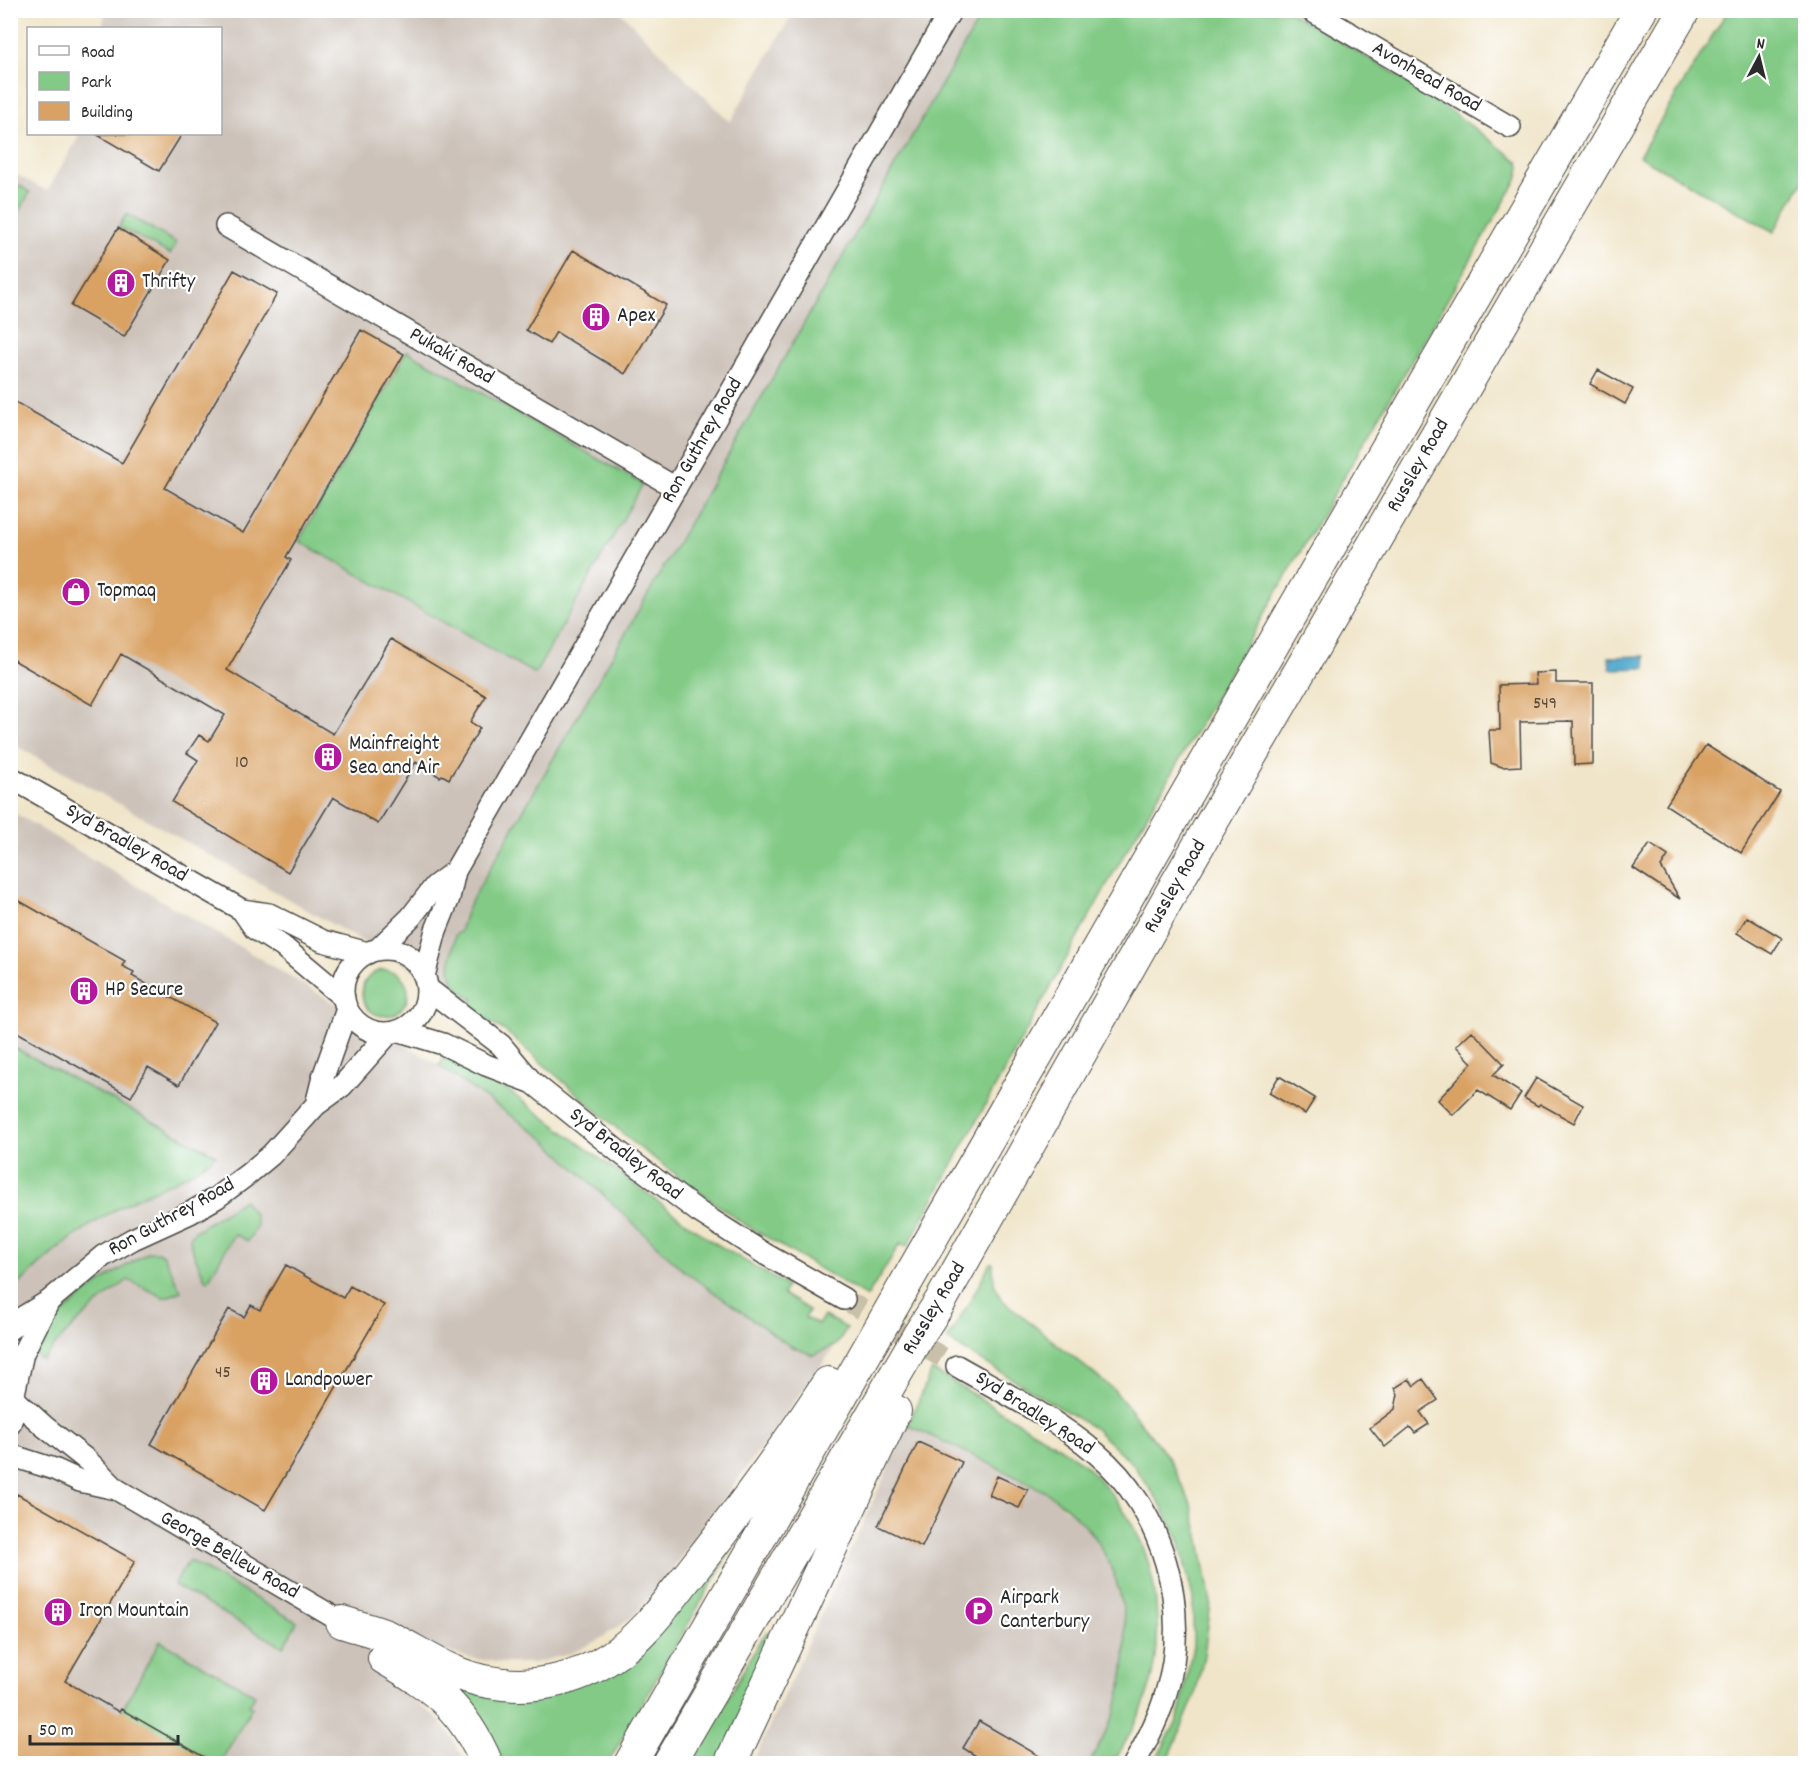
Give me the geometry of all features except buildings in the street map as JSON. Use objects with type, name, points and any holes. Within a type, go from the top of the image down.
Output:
[{"type":"highway","points":[[1605,72],[1635,10]]},
{"type":"highway","name":"Russley Road","points":[[630,1764],[946,1212],[1641,10]]},
{"type":"highway","name":"Russley Road","points":[[669,1764],[906,1356],[940,1302],[1175,886],[1686,10]]},
{"type":"highway","points":[[342,1622],[385,1636],[456,1674],[489,1683],[524,1685],[554,1682],[586,1672],[612,1657],[637,1637],[663,1608],[761,1479],[946,1212]]},
{"type":"highway","points":[[730,1764],[902,1398],[940,1302]]},
{"type":"highway","points":[[342,1622],[375,1653],[431,1688],[458,1712],[477,1740],[487,1764]]},
{"type":"street","name":"Ron Guthrey Road","points":[[426,982],[436,930],[455,871],[951,10]]},
{"type":"street","name":"Avonhead Road","points":[[1310,10],[1510,127]]},
{"type":"street","name":"Pukaki Road","points":[[226,226],[676,488]]},
{"type":"street","name":"Syd Bradley Road","points":[[10,777],[242,910],[269,914],[323,941],[372,952]]},
{"type":"street","name":"Ron Guthrey Road","points":[[372,952],[411,917],[435,886],[455,871]]},
{"type":"street","name":"Syd Bradley Road","points":[[242,910],[255,929],[290,952],[346,1004]]},
{"type":"street","points":[[389,950],[400,952],[419,966],[426,982],[426,1001],[422,1013],[413,1023],[394,1032],[376,1032],[364,1028],[354,1020],[346,1004],[344,986],[352,966],[372,952],[389,950]]},
{"type":"street","name":"Syd Bradley Road","points":[[426,982],[501,1045],[532,1082],[619,1152],[699,1212],[765,1254],[844,1299]]},
{"type":"street","name":"Ron Guthrey Road","points":[[316,1105],[346,1004]]},
{"type":"street","name":"Ron Guthrey Road","points":[[10,1329],[23,1317],[49,1301],[103,1256],[133,1239],[190,1213],[247,1175],[277,1149],[316,1105],[342,1086],[394,1032]]},
{"type":"street","name":"Syd Bradley Road","points":[[394,1032],[443,1044],[486,1065],[532,1082]]},
{"type":"street","name":"Ron Guthrey Road","points":[[10,1424],[14,1411],[12,1395],[23,1353],[49,1301]]},
{"type":"street","name":"Syd Bradley Road","points":[[957,1366],[1074,1436],[1098,1454],[1118,1475],[1152,1525],[1168,1573],[1174,1603],[1175,1648],[1167,1692],[1150,1735],[1134,1764]]},
{"type":"street","name":"George Bellew Road","points":[[12,1395],[45,1428],[88,1461],[116,1489],[342,1622]]},
{"type":"street","name":"George Bellew Road","points":[[10,1455],[54,1469],[80,1481],[116,1489]]},
{"type":"shaded area","points":[[106,10],[619,11],[730,122],[794,11],[1262,11],[1509,152],[894,1241],[11,743],[10,171],[47,191],[78,135],[222,135],[222,27],[102,27]]},
{"type":"shaded area","points":[[11,811],[451,1072],[542,1137],[684,1271],[790,1346],[813,1355],[836,1345],[665,1579],[631,1618],[600,1639],[570,1654],[534,1663],[504,1663],[448,1652],[416,1701],[436,1717],[450,1734],[466,1763],[11,1764]]},
{"type":"shaded area","name":"Airpark Canterbury","points":[[908,1425],[975,1456],[1047,1494],[1083,1523],[1106,1554],[1117,1587],[1127,1633],[1124,1677],[1113,1717],[1090,1763],[752,1764]]},
{"type":"green space","points":[[1728,10],[1805,11],[1805,177],[1774,232],[1639,156]]},
{"type":"green space","points":[[984,11],[1288,11],[1394,73],[1462,119],[1519,162],[1520,167],[1517,180],[1114,872],[907,1247],[900,1244],[867,1297],[741,1222],[636,1145],[505,1031],[469,1009],[473,999],[456,986],[450,972],[450,964],[455,935],[460,932],[474,896]]},
{"type":"green space","points":[[11,181],[30,192],[11,228]]},
{"type":"green space","points":[[126,214],[177,243],[170,254],[119,227]]},
{"type":"green space","points":[[407,351],[643,484],[535,674],[299,541]]},
{"type":"green space","points":[[390,970],[402,976],[407,984],[407,1002],[402,1010],[394,1015],[380,1016],[372,1013],[365,1006],[362,988],[365,980],[372,973]]},
{"type":"green space","points":[[11,1046],[216,1155],[187,1174],[101,1218],[54,1252],[11,1293]]},
{"type":"green space","points":[[445,1056],[506,1089],[710,1240],[787,1286],[783,1294],[809,1310],[805,1318],[818,1324],[824,1316],[847,1328],[836,1345],[813,1355],[790,1346],[684,1271],[542,1137],[439,1066]]},
{"type":"green space","points":[[244,1200],[254,1214],[257,1225],[248,1241],[234,1234],[208,1281],[191,1247],[190,1237],[195,1231]]},
{"type":"green space","points":[[149,1252],[158,1252],[164,1256],[181,1291],[163,1297],[128,1280],[83,1317],[42,1360],[33,1352],[56,1321],[84,1295]]},
{"type":"green space","points":[[990,1263],[993,1263],[994,1283],[1001,1299],[1114,1390],[1169,1458],[1191,1504],[1211,1603],[1204,1655],[1195,1695],[1167,1763],[1154,1763],[1178,1719],[1193,1646],[1193,1598],[1179,1540],[1157,1499],[1133,1464],[1094,1428],[947,1340]]},
{"type":"green space","points":[[932,1370],[1053,1442],[1082,1463],[1119,1504],[1140,1540],[1149,1566],[1156,1599],[1157,1651],[1151,1682],[1140,1714],[1113,1763],[1090,1763],[1114,1715],[1122,1683],[1125,1652],[1125,1621],[1119,1591],[1109,1563],[1094,1537],[1073,1513],[1047,1493],[908,1425]]},
{"type":"green space","points":[[725,1542],[732,1548],[608,1763],[495,1763],[445,1679],[562,1690]]},
{"type":"green space","points":[[189,1560],[297,1622],[283,1647],[174,1585]]},
{"type":"green space","points":[[767,1632],[778,1637],[718,1763],[691,1764],[758,1644]]},
{"type":"green space","points":[[160,1641],[255,1695],[249,1705],[252,1707],[220,1763],[204,1763],[206,1758],[121,1712]]},
{"type":"water","points":[[1645,656],[1646,668],[1610,669],[1609,657]]},
{"type":"tunnel","points":[[844,1299],[957,1366]]},
{"type":"place","name":"Thrifty","points":[[121,283]]},
{"type":"place","name":"Apex","points":[[596,317]]},
{"type":"place","name":"Topmaq","points":[[76,592]]},
{"type":"place","name":"Mainfreight Sea and Air","points":[[328,757]]},
{"type":"place","name":"HP Secure","points":[[84,991]]},
{"type":"place","name":"Landpower","points":[[264,1381]]},
{"type":"place","name":"Airpark Canterbury","points":[[979,1611]]},
{"type":"place","name":"Iron Mountain","points":[[58,1612]]}]
